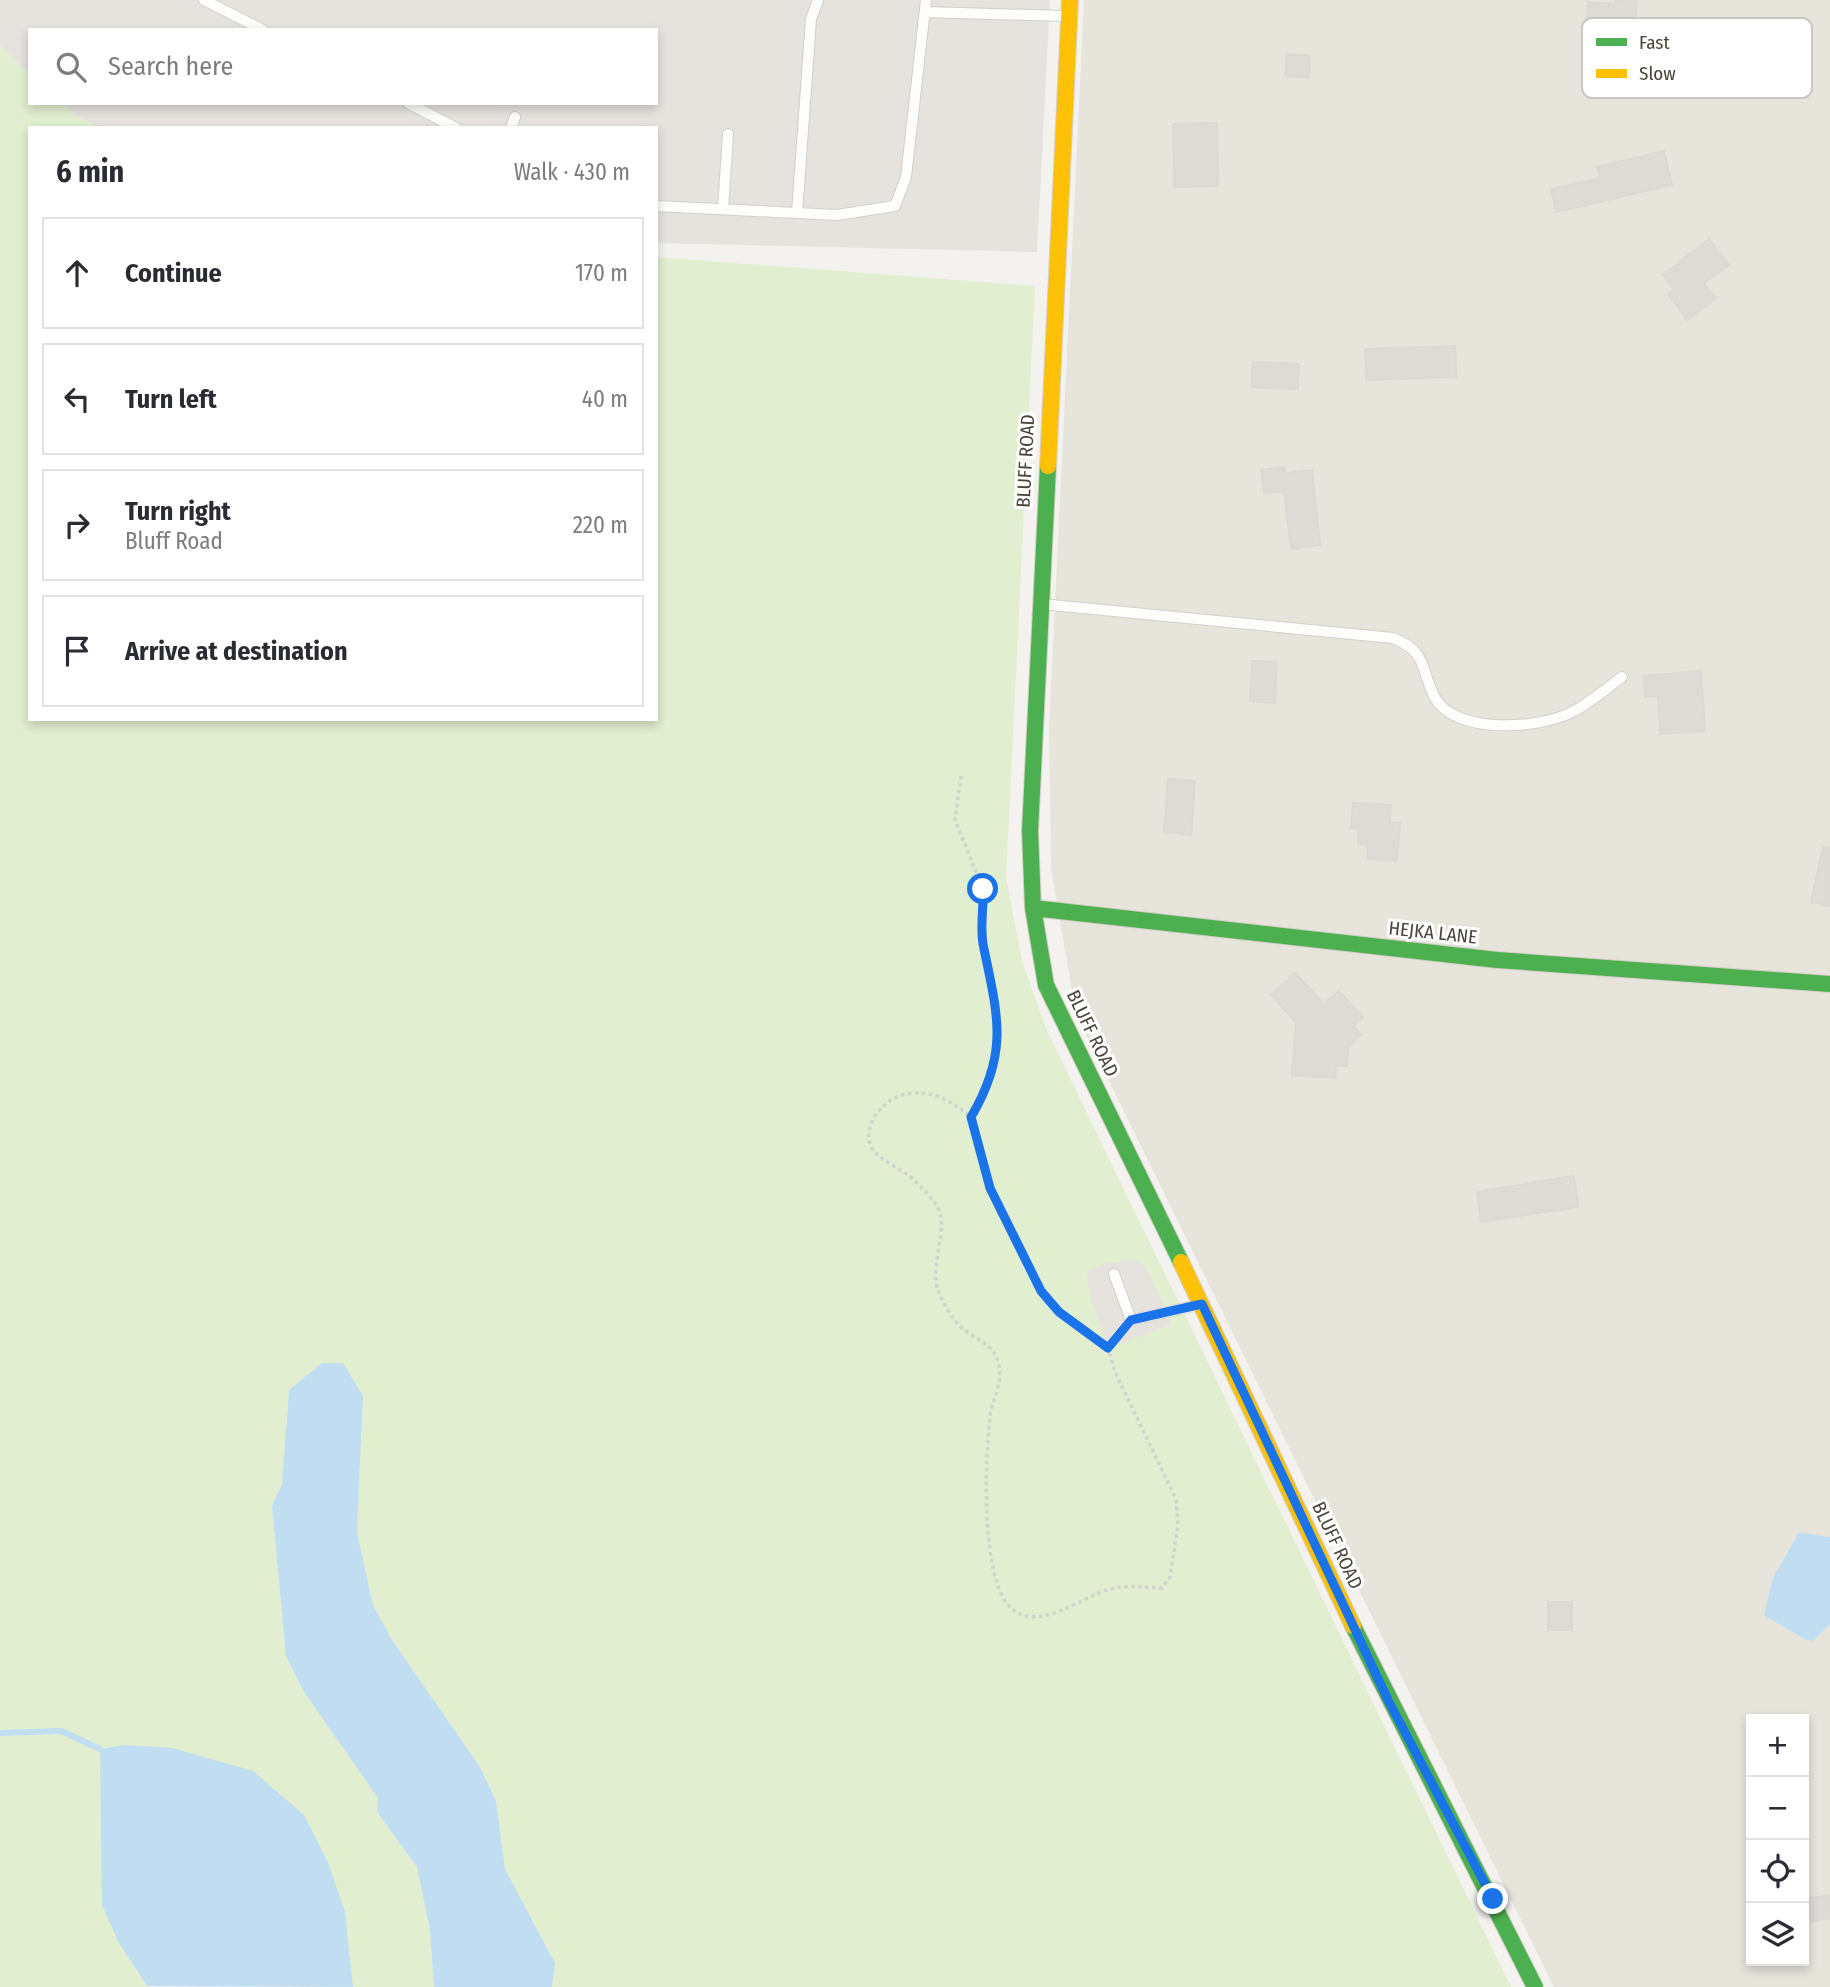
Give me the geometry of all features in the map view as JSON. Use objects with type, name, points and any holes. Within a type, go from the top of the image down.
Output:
[{"type":"street","name":"BLUFF ROAD","points":[[1069,8],[1030,831],[1033,908],[1046,985],[1202,1304],[1389,1702],[1493,1899],[1535,1987]]},
{"type":"street","name":"HEJKA LANE","points":[[1033,908],[1497,960],[1830,984]]},
{"type":"lane","points":[[204,0],[227,5],[260,28]]},
{"type":"lane","points":[[797,213],[811,19],[818,0]]},
{"type":"lane","points":[[658,206],[837,215],[895,206],[906,177],[926,6],[1069,8]]},
{"type":"lane","points":[[412,105],[452,126]]},
{"type":"lane","points":[[723,209],[728,134]]},
{"type":"lane","points":[[1039,603],[1393,638],[1412,646],[1425,670],[1435,699],[1463,720],[1501,726],[1542,724],[1574,711],[1622,677]]},
{"type":"lane","points":[[1114,1273],[1131,1320],[1202,1304]]},
{"type":"path","points":[[961,776],[955,820],[983,889],[983,947],[999,1023],[991,1076],[971,1117]]},
{"type":"path","points":[[918,1092],[959,1106],[971,1117],[990,1188],[1041,1291],[1059,1312],[1108,1348],[1115,1372],[1176,1499],[1178,1525],[1170,1577],[1162,1588],[1134,1585],[1111,1588],[1060,1611],[1035,1618],[1019,1614],[1007,1604],[998,1583],[988,1533],[988,1439],[990,1413],[1000,1376],[996,1354],[991,1346],[959,1326],[937,1289],[935,1272],[940,1219],[937,1207],[910,1177],[877,1157],[869,1136],[871,1124],[879,1111],[902,1094],[918,1092]]},
{"type":"path","points":[[1108,1348],[1131,1320]]},
{"type":"shaded area","points":[[0,0],[1050,0],[1037,252],[658,243],[658,126],[98,126],[76,116],[63,105],[658,105],[658,28],[28,28],[28,72],[0,46]]},
{"type":"shaded area","points":[[282,0],[716,0],[716,8],[766,12],[755,170],[714,167],[714,160],[658,156],[658,126],[517,126],[498,118],[499,105],[658,105],[658,28],[345,28],[345,22],[282,18]]},
{"type":"shaded area","points":[[1084,0],[1830,0],[1830,1987],[1554,1987],[1076,1014],[1051,868],[1049,728]]},
{"type":"shaded area","points":[[1135,1260],[1143,1264],[1149,1273],[1172,1324],[1108,1348],[1091,1299],[1086,1271],[1107,1263]]},
{"type":"green space","points":[[0,46],[28,72],[28,105],[63,105],[76,116],[98,126],[28,126],[28,721],[658,721],[658,257],[1035,286],[1006,877],[1022,961],[1047,1031],[1511,1987],[552,1987],[555,1963],[505,1869],[496,1801],[480,1767],[392,1640],[373,1605],[357,1532],[363,1396],[343,1364],[323,1363],[289,1390],[282,1484],[272,1506],[286,1656],[304,1692],[378,1798],[377,1812],[417,1867],[430,1930],[434,1987],[353,1987],[345,1912],[148,1987],[0,1987]]},
{"type":"water","points":[[322,1363],[343,1363],[363,1396],[357,1532],[373,1605],[392,1640],[480,1767],[496,1801],[505,1869],[555,1963],[552,1987],[434,1987],[430,1930],[417,1867],[377,1812],[378,1798],[304,1692],[286,1656],[272,1506],[282,1484],[289,1390]]},
{"type":"water","points":[[1799,1532],[1830,1537],[1830,1624],[1813,1641],[1806,1640],[1764,1615],[1773,1578]]},
{"type":"water","points":[[124,1745],[172,1748],[253,1771],[304,1815],[327,1860],[345,1912],[353,1987],[147,1986],[119,1943],[102,1905],[100,1749]]},
{"type":"building","points":[[1616,0],[1637,0],[1636,18],[1587,18],[1588,2],[1616,4]]},
{"type":"building","points":[[1287,54],[1310,56],[1309,78],[1285,76]]},
{"type":"building","points":[[1217,123],[1218,186],[1174,187],[1173,124]]},
{"type":"building","points":[[1664,151],[1672,185],[1556,212],[1551,189],[1600,178],[1597,167]]},
{"type":"building","points":[[1709,239],[1729,265],[1704,283],[1716,298],[1687,320],[1668,294],[1674,290],[1663,275]]},
{"type":"building","points":[[1455,346],[1456,377],[1366,380],[1365,349]]},
{"type":"building","points":[[1253,362],[1299,364],[1298,389],[1251,387]]},
{"type":"building","points":[[1285,467],[1285,473],[1312,470],[1320,545],[1291,549],[1284,491],[1264,493],[1261,470]]},
{"type":"building","points":[[1252,661],[1277,662],[1275,703],[1250,701]]},
{"type":"building","points":[[1701,671],[1705,731],[1660,734],[1658,696],[1645,697],[1644,676]]},
{"type":"building","points":[[1168,779],[1195,781],[1191,835],[1164,832]]},
{"type":"building","points":[[1353,803],[1391,805],[1390,822],[1400,823],[1397,861],[1367,859],[1368,845],[1358,844],[1359,828],[1351,828]]},
{"type":"building","points":[[1823,847],[1830,848],[1830,906],[1811,902]]},
{"type":"building","points":[[1295,973],[1324,1004],[1339,991],[1363,1017],[1353,1027],[1361,1035],[1348,1048],[1347,1066],[1336,1066],[1335,1078],[1292,1075],[1296,1022],[1271,995]]},
{"type":"building","points":[[1574,1176],[1578,1207],[1481,1222],[1477,1192]]},
{"type":"building","points":[[1548,1602],[1572,1602],[1572,1630],[1548,1630]]},
{"type":"building","points":[[1830,1895],[1830,1918],[1809,1922],[1809,1898]]},
{"type":"waterway","points":[[0,1733],[61,1731],[100,1749]]},
{"type":"traffic: fast","points":[[1048,466],[1030,831],[1033,908],[1046,985],[1181,1262]]},
{"type":"traffic: fast","points":[[1033,908],[1497,960],[1830,984]]},
{"type":"traffic: fast","points":[[1353,1626],[1535,1987]]},
{"type":"traffic: slow","points":[[1048,466],[1070,0]]},
{"type":"traffic: slow","points":[[1181,1262],[1353,1626]]},
{"type":"route","points":[[983,889],[983,947],[999,1023],[991,1076],[971,1117],[990,1188],[1027,1266],[1041,1291],[1059,1312],[1077,1327],[1093,1334],[1108,1348],[1131,1320],[1202,1304],[1389,1702],[1493,1899]]}]
